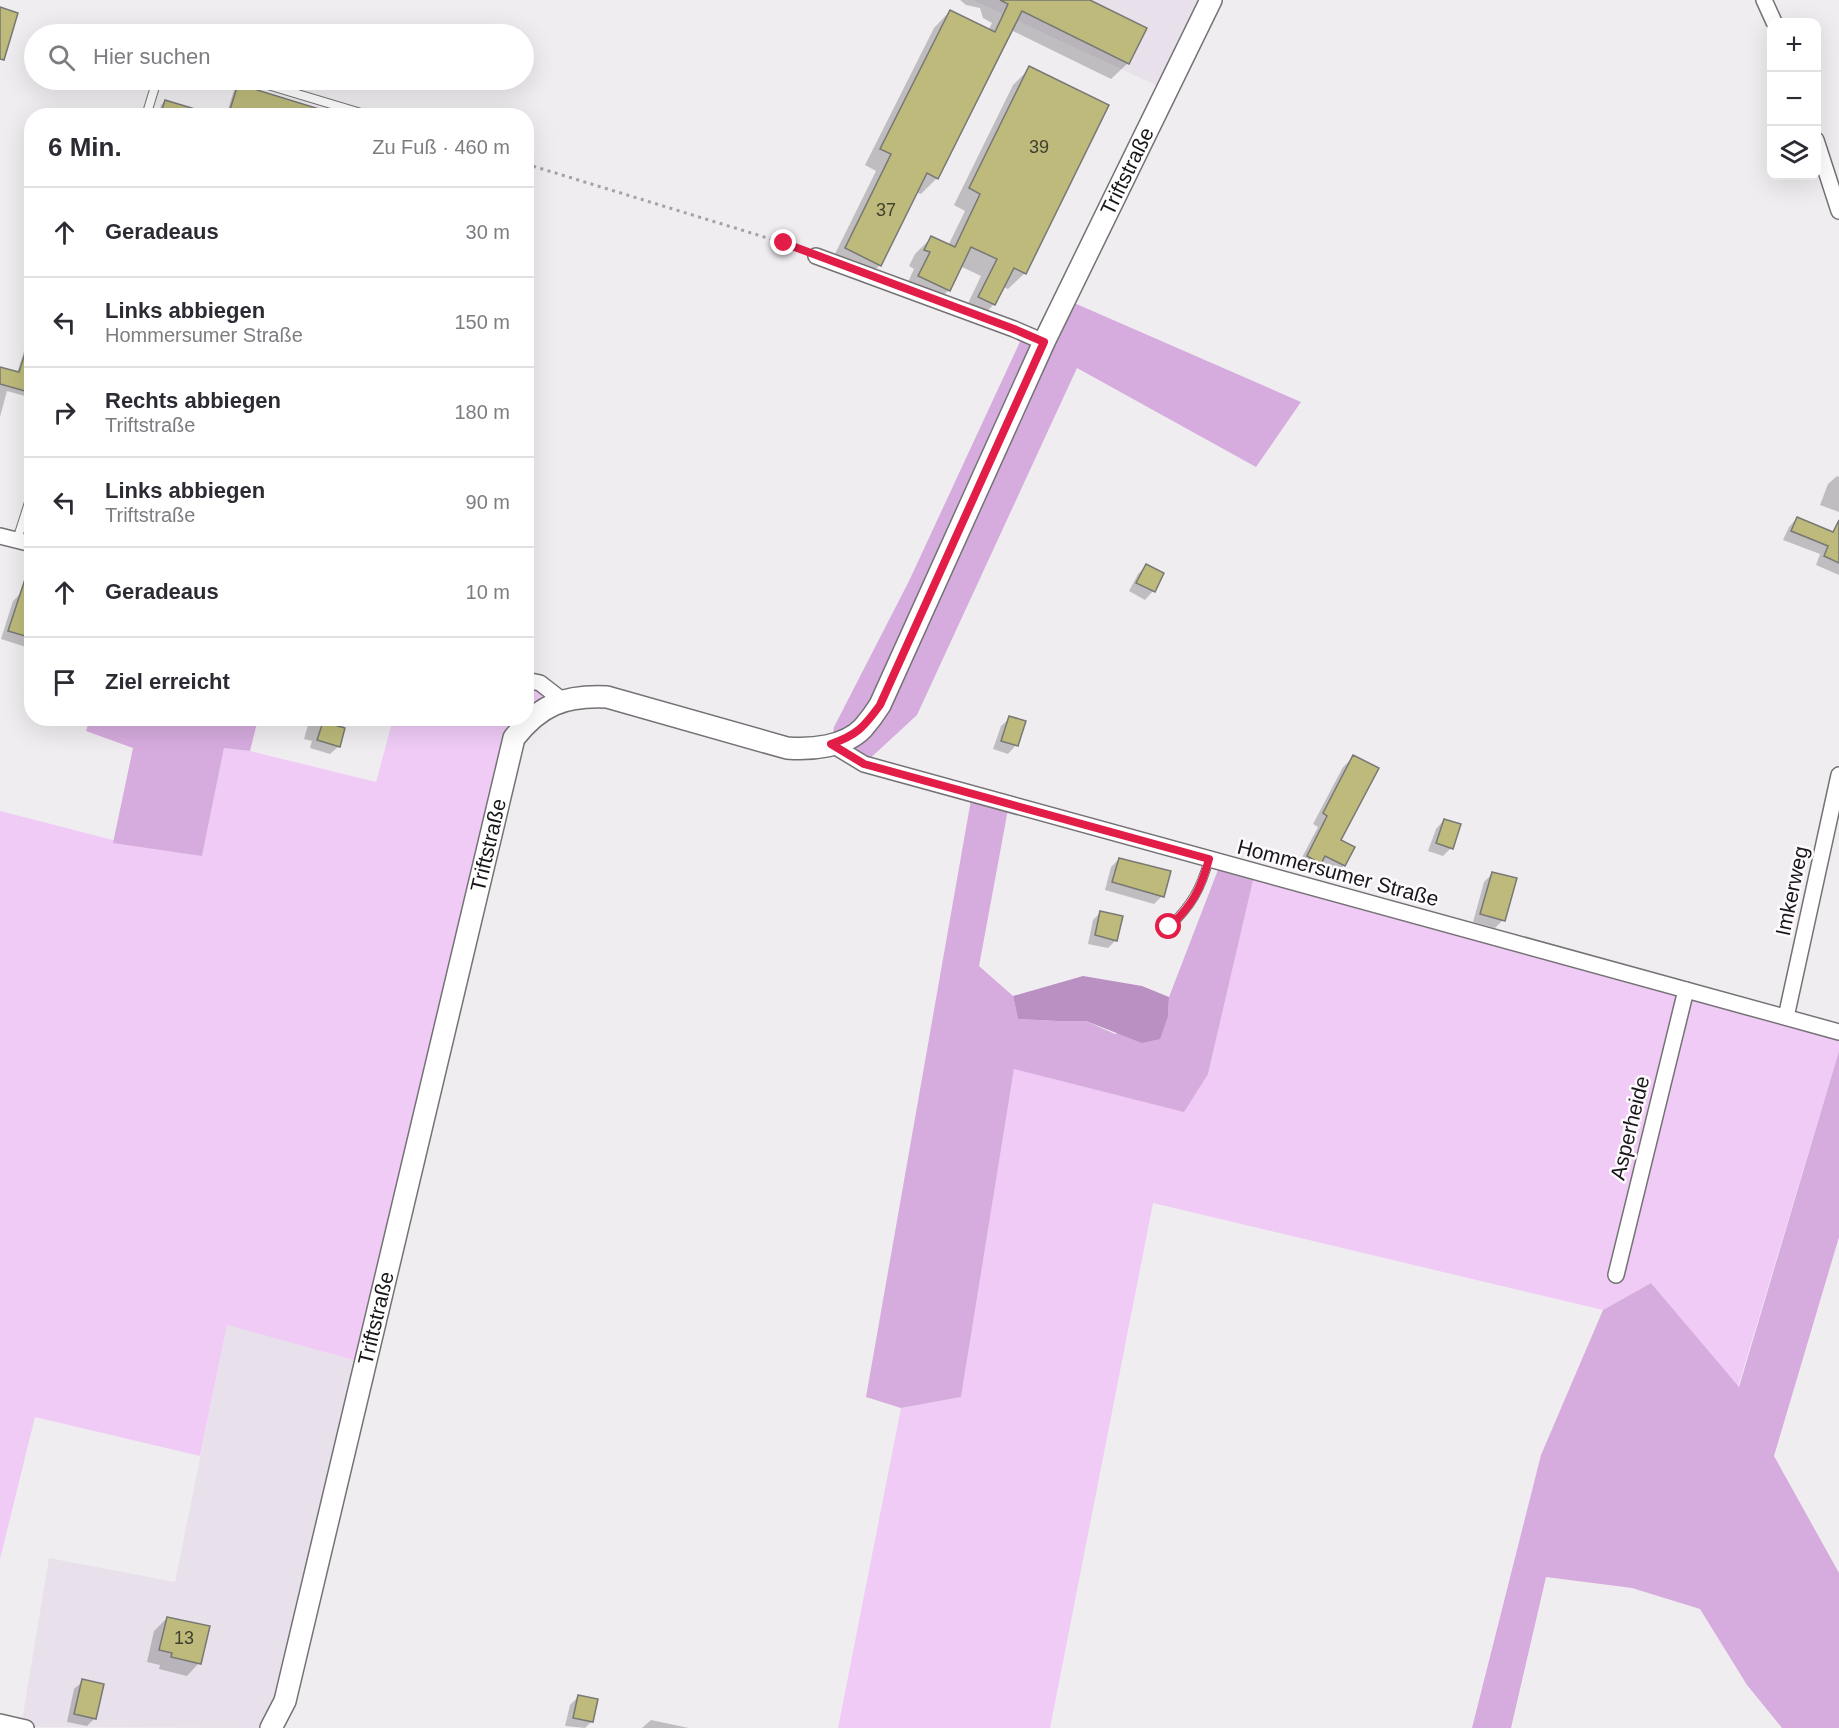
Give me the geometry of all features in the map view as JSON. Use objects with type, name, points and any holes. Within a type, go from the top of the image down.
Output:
[{"type":"street","name":"Triftstraße","points":[[534,718],[562,700],[583,696],[606,697],[787,748],[806,749],[831,744],[849,738],[862,729],[880,705],[1044,342],[1211,0]]},
{"type":"street","points":[[1764,0],[1772,18]]},
{"type":"street","points":[[1821,156],[1839,211]]},
{"type":"street","points":[[816,256],[1044,342]]},
{"type":"street","points":[[0,536],[24,542]]},
{"type":"street","points":[[534,682],[540,683],[562,700]]},
{"type":"street","name":"Triftstraße","points":[[271,1728],[285,1701],[514,738],[523,726]]},
{"type":"street","name":"Hommersumer Straße","points":[[831,744],[864,764],[1839,1032]]},
{"type":"street","name":"Imkerweg","points":[[1786,1017],[1839,775]]},
{"type":"street","name":"Asperheide","points":[[1616,1275],[1686,990]]},
{"type":"street","points":[[0,1722],[26,1728]]},
{"type":"lane","points":[[148,108],[154,90]]},
{"type":"lane","points":[[284,90],[344,108]]},
{"type":"lane","points":[[1169,927],[1196,897],[1209,859]]},
{"type":"path","points":[[534,166],[784,243],[816,256]]},
{"type":"shaded area","points":[[973,0],[1212,0],[1166,90]]},
{"type":"shaded area","points":[[1065,299],[1301,402],[1256,467],[1077,368],[917,715],[864,764],[831,744],[834,727],[909,581],[1024,333],[1044,342]]},
{"type":"shaded area","points":[[534,684],[562,700],[534,718]]},
{"type":"shaded area","points":[[88,726],[256,726],[250,751],[224,748],[202,856],[113,843],[133,748],[86,731]]},
{"type":"shaded area","points":[[391,726],[524,726],[365,1363],[227,1325],[200,1456],[35,1417],[0,1559],[0,811],[113,840],[202,856],[224,748],[250,751],[376,782]]},
{"type":"shaded area","points":[[972,794],[1009,804],[979,966],[1013,996],[1018,1019],[1086,1021],[1115,1034],[1168,1016],[1169,997],[1221,862],[1255,872],[1208,1074],[1184,1112],[1014,1069],[961,1397],[901,1408],[866,1397]]},
{"type":"shaded area","points":[[1255,872],[1839,1032],[1839,1051],[1738,1387],[1651,1283],[1603,1310],[1153,1203],[1050,1728],[838,1728],[901,1408],[961,1397],[1014,1069],[1208,1074]]},
{"type":"shaded area","points":[[1083,976],[1142,986],[1169,997],[1168,1016],[1160,1039],[1142,1043],[1086,1021],[1018,1019],[1013,996]]},
{"type":"shaded area","points":[[1839,1051],[1839,1237],[1774,1456],[1839,1573],[1839,1728],[1782,1728],[1747,1685],[1700,1609],[1632,1588],[1546,1577],[1511,1728],[1472,1728],[1541,1455],[1603,1310],[1651,1283],[1739,1387]]},
{"type":"shaded area","points":[[227,1325],[365,1363],[271,1728],[21,1727],[49,1558],[175,1582]]},
{"type":"building","points":[[1000,0],[1090,0],[1147,28],[1129,64],[1022,11],[938,179],[927,173],[881,266],[845,248],[891,154],[880,149],[950,10],[995,32],[1008,4]]},
{"type":"building","points":[[0,7],[18,13],[4,60],[0,59]]},
{"type":"building","points":[[1029,66],[1109,105],[1026,274],[1014,268],[995,305],[978,297],[997,259],[971,247],[950,291],[918,276],[930,252],[924,250],[931,236],[955,247],[980,194],[969,188]]},
{"type":"building","points":[[236,90],[258,90],[316,108],[230,108]]},
{"type":"building","points":[[165,100],[192,108],[162,108]]},
{"type":"building","points":[[24,356],[24,391],[0,384],[0,367],[19,372]]},
{"type":"building","points":[[1797,517],[1833,532],[1839,520],[1839,563],[1824,556],[1828,546],[1791,531]]},
{"type":"building","points":[[1146,564],[1164,573],[1155,592],[1136,583]]},
{"type":"building","points":[[24,582],[24,636],[8,631]]},
{"type":"building","points":[[1009,716],[1026,721],[1018,746],[1001,741]]},
{"type":"building","points":[[322,726],[345,728],[340,747],[317,740]]},
{"type":"building","points":[[1353,755],[1379,768],[1341,840],[1355,847],[1345,866],[1325,856],[1321,864],[1307,856],[1327,816],[1323,813]]},
{"type":"building","points":[[1444,819],[1461,824],[1453,849],[1436,843]]},
{"type":"building","points":[[1119,858],[1171,871],[1164,897],[1112,882]]},
{"type":"building","points":[[1492,872],[1517,878],[1505,921],[1480,914]]},
{"type":"building","points":[[1100,911],[1123,916],[1117,941],[1095,935]]},
{"type":"building","points":[[167,1617],[210,1626],[201,1664],[171,1657],[172,1653],[159,1650]]},
{"type":"building","points":[[82,1679],[104,1684],[96,1719],[74,1714]]},
{"type":"building","points":[[578,1695],[598,1699],[593,1722],[573,1718]]},
{"type":"route","points":[[784,243],[1044,342],[880,705],[862,729],[849,738],[831,744],[864,764],[1209,859],[1196,897],[1169,927]]}]
